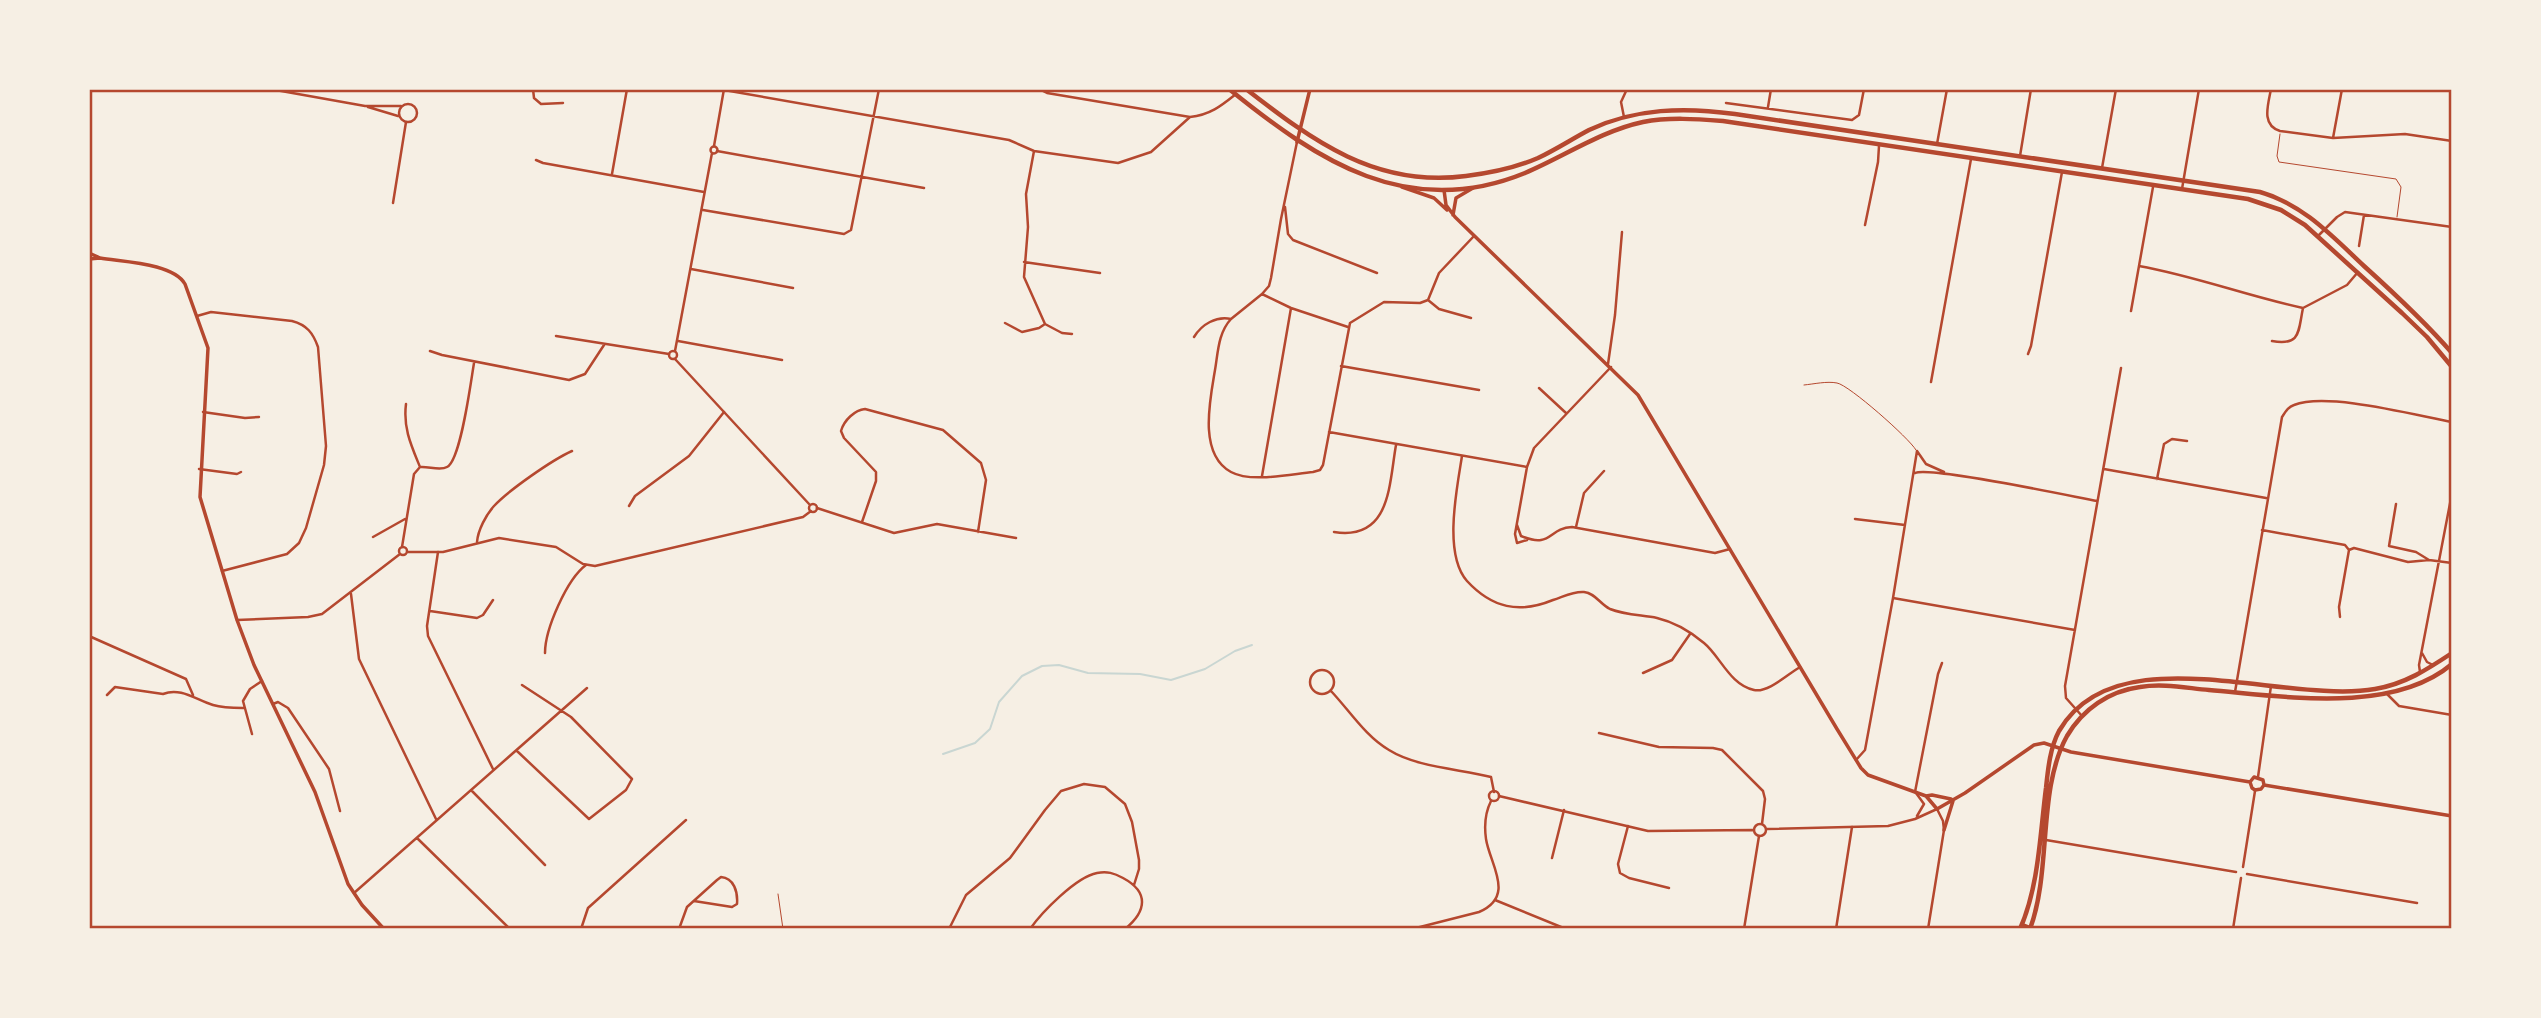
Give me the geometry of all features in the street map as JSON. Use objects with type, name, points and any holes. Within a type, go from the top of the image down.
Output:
[{"type":"highway","points":[[1229,89],[1297,142],[1345,168],[1376,180],[1444,190],[1475,187],[1524,173],[1627,126],[1663,120],[1723,121],[2248,199],[2292,216],[2318,236],[2427,337],[2452,367]]},
{"type":"highway","points":[[1246,89],[1300,130],[1339,153],[1384,172],[1407,177],[1445,179],[1481,175],[1519,165],[1591,129],[1623,117],[1652,111],[1698,110],[2268,194],[2298,208],[2324,229],[2418,316],[2452,353]]},
{"type":"highway","points":[[1623,117],[1627,126]]},
{"type":"highway","points":[[1971,159],[1972,149]]},
{"type":"highway","points":[[2019,165],[2020,156]]},
{"type":"highway","points":[[1444,190],[1445,179]]},
{"type":"highway","points":[[2358,272],[2364,266]]},
{"type":"highway","points":[[2022,926],[2032,891],[2053,746],[2060,730],[2076,710],[2102,691],[2128,682],[2156,678],[2327,691],[2361,691],[2389,686],[2420,674],[2452,653]]},
{"type":"highway","points":[[2032,928],[2053,779],[2062,749],[2082,716],[2108,697],[2140,687],[2174,686],[2271,695],[2343,698],[2387,694],[2432,678],[2452,664]]},
{"type":"highway","points":[[2420,674],[2432,678]]},
{"type":"main road","points":[[1297,142],[1310,89]]},
{"type":"main road","points":[[1399,185],[1434,198],[1449,211],[1638,395],[1864,772],[1873,778],[1926,796],[1954,799]]},
{"type":"main road","points":[[1453,215],[1456,198],[1475,187]]},
{"type":"main road","points":[[1444,190],[1449,211]]},
{"type":"main road","points":[[89,253],[100,258],[173,272],[184,281],[208,348],[199,469],[200,497],[237,620],[262,681],[315,792],[344,874],[362,905],[384,929]]},
{"type":"main road","points":[[89,259],[100,258]]},
{"type":"main road","points":[[1926,796],[1937,808],[2034,745],[2042,743],[2062,749],[2250,782]]},
{"type":"main road","points":[[2258,777],[2263,780],[2263,785],[2261,789],[2255,790],[2250,782],[2252,778],[2258,777]]},
{"type":"main road","points":[[2263,785],[2452,816]]},
{"type":"main road","points":[[1944,830],[1954,799]]},
{"type":"street","points":[[270,89],[365,106],[399,116],[406,122]]},
{"type":"street","points":[[533,89],[534,98],[541,104],[563,103]]},
{"type":"street","points":[[611,174],[627,89]]},
{"type":"street","points":[[703,210],[844,234],[850,230],[879,89]]},
{"type":"street","points":[[1039,89],[1047,93],[1190,117],[1204,116],[1217,110],[1236,94]]},
{"type":"street","points":[[1623,117],[1621,102],[1627,89]]},
{"type":"street","points":[[1768,108],[1771,89]]},
{"type":"street","points":[[1726,103],[1852,120],[1857,118],[1864,89]]},
{"type":"street","points":[[1937,144],[1947,89]]},
{"type":"street","points":[[2020,156],[2032,89]]},
{"type":"street","points":[[2102,168],[2116,89]]},
{"type":"street","points":[[2182,189],[2199,89]]},
{"type":"street","points":[[2271,89],[2268,121],[2273,129],[2333,138],[2405,134],[2452,141]]},
{"type":"street","points":[[2333,138],[2342,89]]},
{"type":"street","points":[[675,359],[706,192],[712,153],[710,148],[714,146],[724,90],[1009,140],[1034,151],[1118,163],[1151,152],[1190,117]]},
{"type":"street","points":[[365,106],[408,104],[416,109],[415,119],[406,122]]},
{"type":"street","points":[[399,116],[401,106]]},
{"type":"street","points":[[1828,128],[1830,117]]},
{"type":"street","points":[[393,203],[406,122]]},
{"type":"street","points":[[1297,142],[1270,282],[1262,294],[1231,319],[1224,328],[1220,342],[1208,413],[1215,453],[1227,469],[1245,477],[1316,471],[1322,468],[1348,327],[1356,317],[1384,302],[1420,303],[1428,300],[1439,273],[1474,236]]},
{"type":"street","points":[[1865,225],[1880,145]]},
{"type":"street","points":[[714,146],[717,151]]},
{"type":"street","points":[[712,153],[717,151],[924,188]]},
{"type":"street","points":[[1034,151],[1026,194],[1028,227],[1024,262],[1027,284],[1045,324],[1062,333],[1072,334]]},
{"type":"street","points":[[1931,382],[1971,159]]},
{"type":"street","points":[[536,160],[706,192]]},
{"type":"street","points":[[2028,354],[2062,172]]},
{"type":"street","points":[[2131,311],[2153,185]]},
{"type":"street","points":[[1284,204],[1288,234],[1293,240],[1377,273]]},
{"type":"street","points":[[2318,236],[2345,212],[2452,227]]},
{"type":"street","points":[[2359,246],[2364,215]]},
{"type":"street","points":[[1622,232],[1610,366],[1534,448],[1527,467],[1516,542],[1544,541],[1562,528],[1576,527],[1715,552],[1730,549]]},
{"type":"street","points":[[1024,262],[1100,273]]},
{"type":"street","points":[[2139,265],[2185,274],[2263,299],[2302,308],[2347,285],[2358,272]]},
{"type":"street","points":[[691,269],[793,288]]},
{"type":"street","points":[[1262,294],[1291,308],[1348,327]]},
{"type":"street","points":[[1428,300],[1439,309],[1471,318]]},
{"type":"street","points":[[1262,476],[1291,308]]},
{"type":"street","points":[[2272,341],[2287,344],[2297,337],[2302,308]]},
{"type":"street","points":[[197,316],[211,312],[292,321],[302,324],[314,335],[318,346],[326,446],[324,465],[306,528],[299,543],[287,554],[222,571]]},
{"type":"street","points":[[1194,337],[1206,324],[1222,318],[1231,319]]},
{"type":"street","points":[[1005,323],[1022,332],[1045,324]]},
{"type":"street","points":[[556,336],[669,354],[675,351]]},
{"type":"street","points":[[678,341],[782,360]]},
{"type":"street","points":[[430,351],[474,362],[575,380],[589,370],[604,345]]},
{"type":"street","points":[[669,354],[810,505],[811,511]]},
{"type":"street","points":[[420,467],[445,468],[451,464],[462,434],[474,362]]},
{"type":"street","points":[[1341,366],[1479,390]]},
{"type":"street","points":[[2082,716],[2066,698],[2066,687],[2120,368]]},
{"type":"street","points":[[1539,388],[1566,413]]},
{"type":"street","points":[[2235,692],[2282,416],[2287,408],[2295,404],[2330,400],[2452,422]]},
{"type":"street","points":[[406,404],[406,434],[420,467]]},
{"type":"street","points":[[862,522],[876,481],[876,472],[844,438],[841,431],[847,420],[865,410],[943,430],[981,463],[986,480],[978,532]]},
{"type":"street","points":[[203,412],[245,418],[259,416]]},
{"type":"street","points":[[629,506],[635,496],[689,456],[724,412]]},
{"type":"street","points":[[1329,432],[1527,467]]},
{"type":"street","points":[[2157,478],[2164,444],[2169,439],[2187,441]]},
{"type":"street","points":[[1334,532],[1359,531],[1374,523],[1380,516],[1386,502],[1396,444]]},
{"type":"street","points":[[477,542],[480,529],[495,506],[558,457],[572,451]]},
{"type":"street","points":[[1917,452],[1926,464],[1948,474]]},
{"type":"street","points":[[1856,760],[1865,750],[1894,598],[1917,452]]},
{"type":"street","points":[[1462,456],[1452,517],[1458,565],[1468,582],[1491,601],[1531,608],[1583,592],[1594,596],[1611,609],[1661,619],[1690,634],[1708,647],[1733,677],[1753,690],[1763,689],[1800,667]]},
{"type":"street","points":[[400,554],[414,474],[420,467]]},
{"type":"street","points":[[199,469],[237,474],[241,472]]},
{"type":"street","points":[[2104,469],[2268,498]]},
{"type":"street","points":[[1576,527],[1584,493],[1604,471]]},
{"type":"street","points":[[1914,476],[1919,471],[1948,474],[2098,501]]},
{"type":"street","points":[[2420,674],[2419,665],[2452,493]]},
{"type":"street","points":[[810,505],[814,504],[817,508],[898,533],[932,524],[1016,538]]},
{"type":"street","points":[[2396,504],[2389,546],[2416,552],[2430,560]]},
{"type":"street","points":[[237,620],[316,616],[351,594],[400,554],[407,552],[438,552],[499,538],[552,546],[586,565],[595,566],[803,517],[817,508]]},
{"type":"street","points":[[373,537],[405,519]]},
{"type":"street","points":[[1855,519],[1905,525]]},
{"type":"street","points":[[1517,525],[1519,534],[1531,540]]},
{"type":"street","points":[[2262,530],[2345,545],[2349,550],[2339,607],[2340,617]]},
{"type":"street","points":[[402,547],[406,548],[407,552]]},
{"type":"street","points":[[2349,550],[2354,548],[2408,562],[2430,560],[2452,563]]},
{"type":"street","points":[[438,552],[428,636],[493,769]]},
{"type":"street","points":[[545,653],[547,636],[569,583],[586,565]]},
{"type":"street","points":[[351,594],[359,659],[436,819]]},
{"type":"street","points":[[1894,598],[2075,630]]},
{"type":"street","points":[[430,611],[477,618],[492,600]]},
{"type":"street","points":[[1643,673],[1672,660],[1690,634]]},
{"type":"street","points":[[89,636],[187,679],[193,695]]},
{"type":"street","points":[[2423,653],[2427,662],[2434,665]]},
{"type":"street","points":[[1915,819],[1924,804],[1915,792],[1942,663]]},
{"type":"street","points":[[1323,670],[1331,673],[1335,681],[1331,691],[1321,694],[1314,691],[1310,683],[1314,673],[1323,670]]},
{"type":"street","points":[[252,734],[243,708],[246,694],[262,681]]},
{"type":"street","points":[[517,751],[586,819],[592,819],[626,790],[632,779],[625,769],[563,711],[522,685]]},
{"type":"street","points":[[2258,777],[2271,686]]},
{"type":"street","points":[[107,695],[115,687],[163,694],[170,691],[193,695],[214,705],[243,708]]},
{"type":"street","points":[[354,893],[587,688]]},
{"type":"street","points":[[1331,691],[1370,734],[1390,751],[1415,760],[1491,777],[1494,792],[1500,796],[1628,827],[1662,832],[1754,830]]},
{"type":"street","points":[[2387,694],[2399,706],[2452,715]]},
{"type":"street","points":[[273,704],[278,702],[288,708],[329,769],[340,811]]},
{"type":"street","points":[[1599,733],[1659,747],[1722,750],[1763,791],[1765,799],[1762,824],[1766,829]]},
{"type":"street","points":[[950,929],[966,895],[1010,858],[1062,791],[1084,784],[1105,787],[1125,804],[1132,822],[1139,860],[1134,885]]},
{"type":"street","points":[[471,790],[545,865]]},
{"type":"street","points":[[2247,874],[2243,867],[2255,790]]},
{"type":"street","points":[[1412,929],[1479,912],[1495,900],[1499,886],[1498,876],[1487,845],[1485,829],[1491,801],[1489,795],[1494,792]]},
{"type":"street","points":[[1491,801],[1498,800],[1500,796]]},
{"type":"street","points":[[1766,829],[1888,826],[1915,819],[1937,808],[1944,830],[1928,929]]},
{"type":"street","points":[[1552,858],[1564,810]]},
{"type":"street","points":[[581,929],[588,908],[686,820]]},
{"type":"street","points":[[1754,830],[1756,825],[1762,824]]},
{"type":"street","points":[[1628,827],[1618,864],[1620,873],[1629,878],[1669,888]]},
{"type":"street","points":[[1836,929],[1852,827]]},
{"type":"street","points":[[1759,836],[1765,834],[1766,829]]},
{"type":"street","points":[[1744,929],[1759,836],[1754,830]]},
{"type":"street","points":[[417,838],[510,929]]},
{"type":"street","points":[[2045,840],[2236,872],[2241,878]]},
{"type":"street","points":[[2236,872],[2243,867]]},
{"type":"street","points":[[1030,929],[1041,914],[1082,880],[1094,873],[1109,872],[1134,885],[1142,898],[1141,912],[1125,929]]},
{"type":"street","points":[[2233,929],[2241,878],[2247,874],[2417,903]]},
{"type":"street","points":[[679,929],[684,912],[694,901],[717,880],[724,877],[734,884],[737,904],[733,907],[694,901]]},
{"type":"street","points":[[1495,900],[1566,929]]},
{"type":"street","points":[[2022,926],[2032,928]]},
{"type":"lane","points":[[2280,131],[2277,156],[2279,162],[2396,179],[2401,187],[2396,219]]},
{"type":"lane","points":[[1804,385],[1837,383],[1847,388],[1894,425],[1917,452]]},
{"type":"lane","points":[[778,894],[783,929]]},
{"type":"waterway","points":[[943,754],[975,743],[990,729],[999,702],[1022,676],[1042,666],[1059,665],[1088,673],[1140,674],[1171,680],[1205,669],[1235,651],[1252,645]]}]
